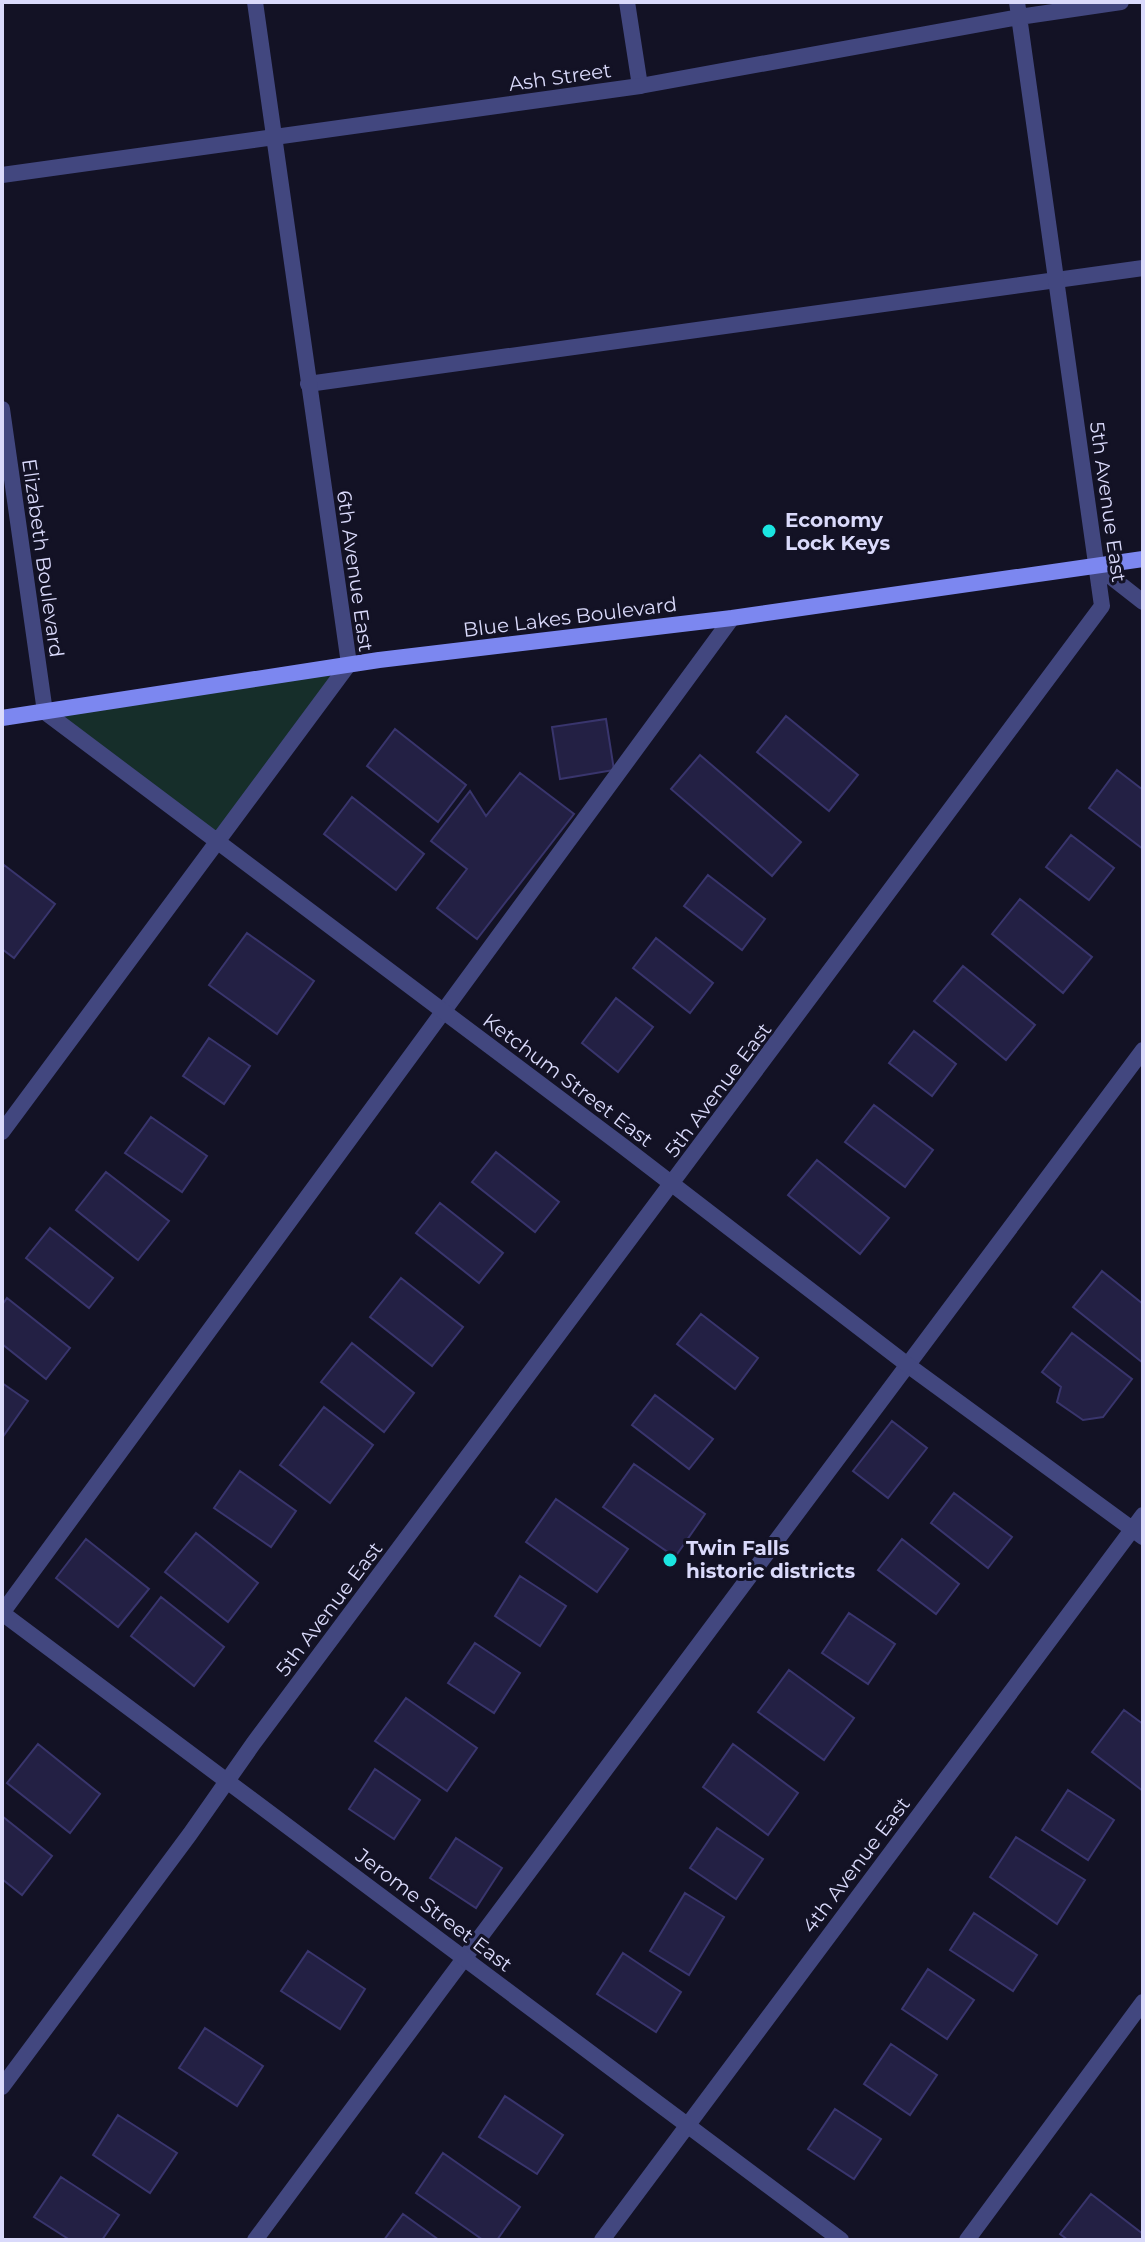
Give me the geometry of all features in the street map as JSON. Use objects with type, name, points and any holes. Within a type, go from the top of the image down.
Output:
[{"type":"main road","name":"Blue Lakes Boulevard","points":[[2,718],[349,664],[732,618],[1143,559]]},
{"type":"street","name":"6th Avenue East","points":[[2,1132],[349,664],[255,2]]},
{"type":"street","points":[[627,2],[640,86]]},
{"type":"street","name":"Ash Street","points":[[2,175],[640,86],[1018,10],[1121,2]]},
{"type":"street","name":"5th Avenue East","points":[[2,2087],[253,1744],[1102,606],[1018,10]]},
{"type":"street","points":[[308,384],[1143,268]]},
{"type":"street","name":"Elizabeth Boulevard","points":[[2,409],[45,712]]},
{"type":"street","points":[[1097,566],[1143,602]]},
{"type":"street","points":[[2,1613],[732,618]]},
{"type":"street","name":"Ketchum Street East","points":[[45,712],[673,1184],[909,1366],[1137,1533]]},
{"type":"street","points":[[255,2240],[463,1957],[1143,1050]]},
{"type":"street","name":"4th Avenue East","points":[[602,2240],[1137,1533],[1143,1515]]},
{"type":"street","name":"Jerome Street East","points":[[2,1613],[841,2240]]},
{"type":"street","points":[[967,2240],[1143,2002]]},
{"type":"green space","points":[[349,664],[217,841],[45,712]]},
{"type":"building","points":[[786,716],[858,775],[829,811],[757,752]]},
{"type":"building","points":[[606,719],[614,770],[560,779],[552,727]]},
{"type":"building","points":[[395,729],[466,785],[438,822],[367,766]]},
{"type":"building","points":[[700,755],[801,842],[772,876],[671,789]]},
{"type":"building","points":[[1117,770],[1143,790],[1143,849],[1089,808]]},
{"type":"building","points":[[520,773],[574,814],[477,939],[437,908],[467,869],[431,841],[470,791],[486,816]]},
{"type":"building","points":[[352,797],[424,854],[396,890],[324,834]]},
{"type":"building","points":[[1071,835],[1114,868],[1089,900],[1046,867]]},
{"type":"building","points":[[4,865],[55,904],[14,958],[2,949]]},
{"type":"building","points":[[708,875],[765,919],[742,950],[684,906]]},
{"type":"building","points":[[1020,899],[1092,957],[1063,993],[992,934]]},
{"type":"building","points":[[247,933],[314,981],[277,1034],[209,985]]},
{"type":"building","points":[[656,938],[713,983],[690,1013],[633,968]]},
{"type":"building","points":[[963,966],[1035,1025],[1006,1060],[934,1001]]},
{"type":"building","points":[[616,998],[653,1027],[618,1072],[582,1043]]},
{"type":"building","points":[[914,1031],[956,1064],[932,1096],[889,1063]]},
{"type":"building","points":[[209,1038],[250,1066],[224,1104],[183,1076]]},
{"type":"building","points":[[874,1105],[933,1150],[905,1187],[845,1142]]},
{"type":"building","points":[[151,1117],[207,1156],[182,1192],[125,1153]]},
{"type":"building","points":[[496,1152],[559,1202],[535,1232],[472,1182]]},
{"type":"building","points":[[817,1160],[889,1218],[860,1254],[788,1195]]},
{"type":"building","points":[[106,1172],[169,1221],[138,1260],[76,1210]]},
{"type":"building","points":[[440,1203],[503,1253],[479,1283],[416,1233]]},
{"type":"building","points":[[50,1228],[113,1278],[89,1308],[26,1258]]},
{"type":"building","points":[[1102,1271],[1143,1304],[1143,1363],[1073,1307]]},
{"type":"building","points":[[401,1278],[463,1327],[432,1366],[370,1317]]},
{"type":"building","points":[[7,1298],[70,1348],[46,1379],[2,1344],[2,1305]]},
{"type":"building","points":[[701,1314],[758,1358],[735,1389],[677,1344]]},
{"type":"building","points":[[1072,1333],[1132,1379],[1103,1417],[1083,1420],[1057,1402],[1061,1387],[1042,1372]]},
{"type":"building","points":[[352,1343],[414,1393],[384,1432],[321,1382]]},
{"type":"building","points":[[2,1383],[28,1401],[2,1438]]},
{"type":"building","points":[[655,1395],[713,1439],[689,1469],[632,1425]]},
{"type":"building","points":[[324,1407],[373,1445],[330,1503],[280,1465]]},
{"type":"building","points":[[892,1421],[927,1448],[888,1498],[853,1471]]},
{"type":"building","points":[[634,1464],[705,1514],[675,1557],[603,1507]]},
{"type":"building","points":[[240,1471],[296,1511],[271,1547],[214,1508]]},
{"type":"building","points":[[954,1493],[1012,1537],[988,1568],[931,1523]]},
{"type":"building","points":[[556,1499],[628,1549],[597,1592],[526,1542]]},
{"type":"building","points":[[196,1533],[258,1583],[228,1622],[165,1572]]},
{"type":"building","points":[[86,1539],[149,1589],[118,1627],[56,1578]]},
{"type":"building","points":[[902,1539],[959,1584],[936,1614],[878,1570]]},
{"type":"building","points":[[520,1576],[566,1606],[540,1646],[495,1616]]},
{"type":"building","points":[[161,1597],[224,1647],[194,1686],[131,1636]]},
{"type":"building","points":[[849,1613],[895,1644],[868,1684],[822,1653]]},
{"type":"building","points":[[475,1643],[520,1673],[494,1713],[448,1683]]},
{"type":"building","points":[[789,1670],[854,1718],[824,1760],[758,1712]]},
{"type":"building","points":[[406,1698],[477,1748],[447,1791],[375,1741]]},
{"type":"building","points":[[1124,1710],[1143,1724],[1143,1791],[1092,1752]]},
{"type":"building","points":[[38,1744],[100,1794],[70,1833],[7,1783]]},
{"type":"building","points":[[733,1744],[798,1793],[768,1835],[703,1787]]},
{"type":"building","points":[[375,1769],[420,1800],[394,1839],[349,1809]]},
{"type":"building","points":[[1068,1790],[1114,1820],[1088,1860],[1042,1830]]},
{"type":"building","points":[[2,1816],[52,1856],[22,1895],[2,1879]]},
{"type":"building","points":[[717,1828],[763,1859],[736,1899],[690,1868]]},
{"type":"building","points":[[1016,1837],[1085,1880],[1057,1924],[990,1877]]},
{"type":"building","points":[[456,1838],[502,1868],[476,1908],[430,1878]]},
{"type":"building","points":[[685,1893],[724,1917],[689,1975],[650,1951]]},
{"type":"building","points":[[974,1913],[1037,1955],[1013,1991],[950,1950]]},
{"type":"building","points":[[308,1951],[365,1989],[340,2029],[281,1991]]},
{"type":"building","points":[[623,1953],[681,1992],[656,2032],[597,1994]]},
{"type":"building","points":[[928,1969],[974,2000],[947,2039],[902,2009]]},
{"type":"building","points":[[205,2028],[263,2066],[237,2106],[179,2068]]},
{"type":"building","points":[[891,2044],[937,2075],[910,2115],[864,2084]]},
{"type":"building","points":[[505,2096],[563,2135],[537,2174],[479,2137]]},
{"type":"building","points":[[835,2109],[881,2139],[854,2179],[808,2149]]},
{"type":"building","points":[[118,2115],[177,2153],[150,2193],[93,2155]]},
{"type":"building","points":[[443,2153],[520,2207],[497,2240],[483,2240],[416,2193]]},
{"type":"building","points":[[61,2177],[119,2215],[102,2240],[70,2240],[34,2217]]},
{"type":"building","points":[[1091,2194],[1143,2234],[1143,2240],[1068,2240],[1060,2234]]},
{"type":"building","points":[[403,2214],[439,2240],[384,2240]]},
{"type":"place","name":"Economy Lock Keys","points":[[769,531]]},
{"type":"place","name":"Twin Falls historic districts","points":[[670,1560]]}]
